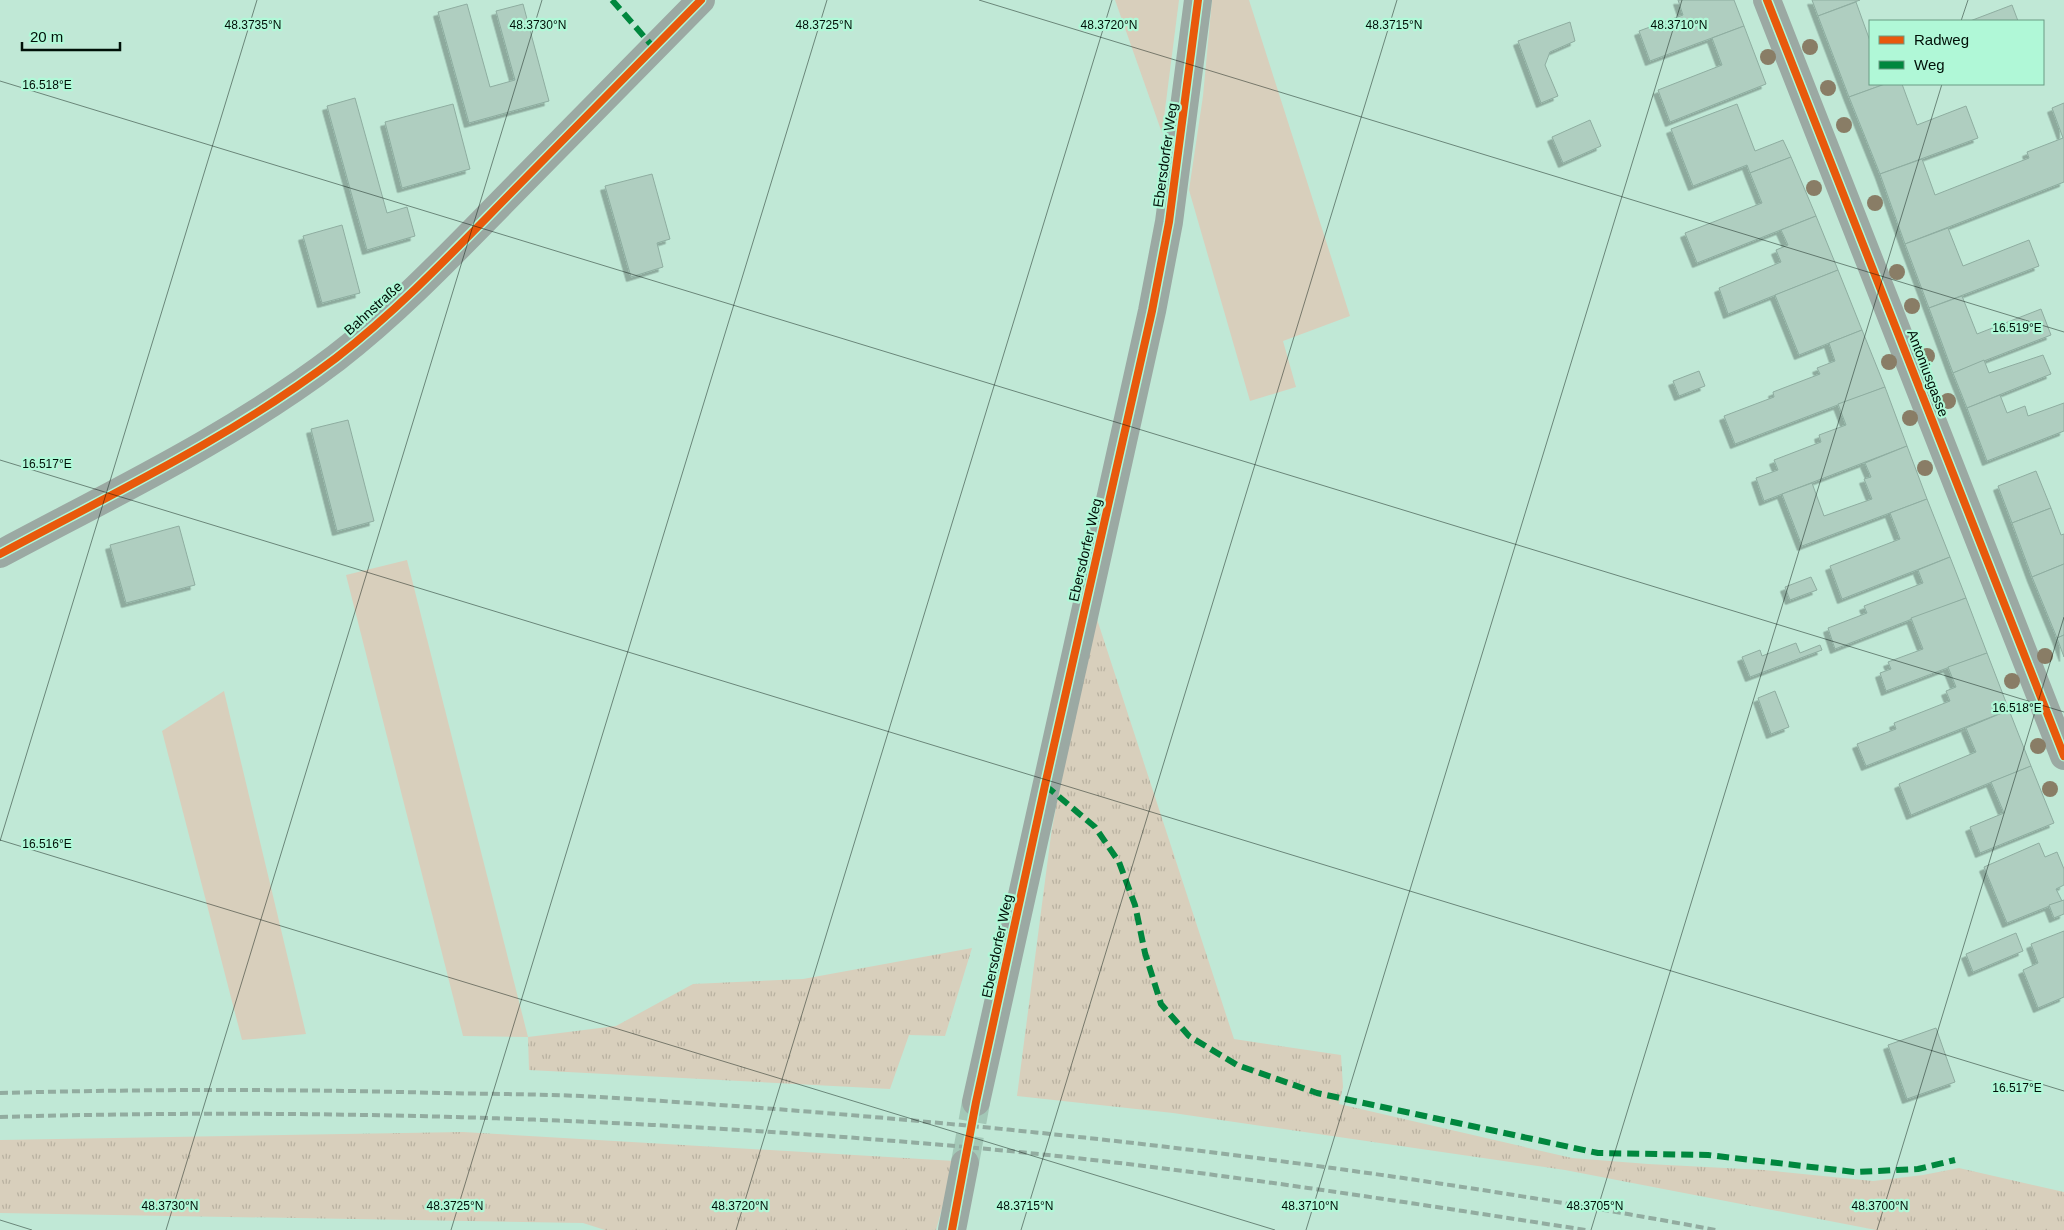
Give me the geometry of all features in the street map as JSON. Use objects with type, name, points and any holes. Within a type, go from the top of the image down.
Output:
[{"type":"street","name":"Bahnstraße","points":[[0,554],[216,438],[289,391],[335,358],[380,322],[471,234],[701,0]]},
{"type":"street","name":"Ebersdorfer Weg","points":[[976,1102],[1152,311],[1169,222],[1198,0]]},
{"type":"street","name":"Antoniusgasse","points":[[1768,0],[2064,756]]},
{"type":"street","points":[[952,1230],[965,1163]]},
{"type":"green space","points":[[1115,0],[1179,0],[1162,133]]},
{"type":"green space","points":[[1212,0],[1249,0],[1350,316],[1283,341],[1296,387],[1250,401],[1189,190],[1203,96]]},
{"type":"green space","points":[[407,560],[528,1037],[463,1036],[346,575]]},
{"type":"green space","points":[[1095,613],[1234,1039],[1341,1055],[1343,1087],[1339,1104],[1572,1158],[1764,1170],[1873,1181],[1923,1175],[1959,1168],[2064,1192],[2064,1230],[1876,1230],[1565,1170],[1173,1113],[1017,1096],[1051,835],[1065,756]]},
{"type":"green space","points":[[224,691],[306,1034],[242,1040],[162,731]]},
{"type":"green space","points":[[972,948],[945,1036],[909,1035],[890,1089],[529,1070],[528,1037],[616,1026],[693,984],[803,979]]},
{"type":"green space","points":[[463,1132],[955,1161],[936,1230],[605,1230],[583,1223],[0,1213],[0,1140]]},
{"type":"building","points":[[1678,0],[1734,0],[1744,26],[1650,61],[1639,31],[1683,15]]},
{"type":"building","points":[[1812,0],[1860,0],[1818,16]]},
{"type":"building","points":[[1856,2],[1869,38],[1869,85],[1882,85],[1849,97],[1818,16]]},
{"type":"building","points":[[467,4],[490,87],[515,80],[496,11],[523,4],[549,101],[469,123],[438,12]]},
{"type":"building","points":[[2012,5],[2018,20],[1973,20]]},
{"type":"building","points":[[1570,22],[1575,41],[1550,52],[1545,65],[1558,96],[1541,103],[1518,41]]},
{"type":"building","points":[[1744,26],[1766,84],[1670,122],[1658,90],[1722,65],[1712,38]]},
{"type":"building","points":[[1882,85],[1902,85],[1917,125],[1966,106],[1978,138],[1880,174],[1849,97]]},
{"type":"building","points":[[355,98],[387,213],[407,207],[415,236],[367,250],[327,106]]},
{"type":"building","points":[[2064,103],[2064,182],[1905,244],[1880,174],[1922,159],[1935,195],[2029,158],[2027,152],[2063,138],[2052,108]]},
{"type":"building","points":[[453,104],[470,169],[402,188],[385,122]]},
{"type":"building","points":[[1737,104],[1755,151],[1783,140],[1791,157],[1750,173],[1747,165],[1693,186],[1671,129]]},
{"type":"building","points":[[1590,120],[1601,146],[1563,163],[1552,137]]},
{"type":"building","points":[[1791,157],[1816,216],[1697,263],[1685,233],[1762,203],[1750,173]]},
{"type":"building","points":[[652,174],[670,239],[657,243],[663,267],[631,277],[605,186]]},
{"type":"building","points":[[1816,216],[1838,270],[1728,314],[1719,288],[1781,262],[1776,250],[1788,245],[1781,230]]},
{"type":"building","points":[[342,225],[360,293],[322,303],[303,236]]},
{"type":"building","points":[[1948,228],[1963,266],[2029,240],[2039,266],[1929,308],[1905,244]]},
{"type":"building","points":[[1838,270],[1862,330],[1799,355],[1775,295]]},
{"type":"building","points":[[1962,296],[1977,334],[2041,309],[2051,335],[1953,373],[1929,308]]},
{"type":"building","points":[[1862,330],[1885,387],[1735,444],[1724,416],[1774,397],[1773,392],[1820,374],[1817,368],[1835,361],[1829,343]]},
{"type":"building","points":[[2043,355],[2051,374],[1967,408],[1953,373],[1984,360],[1989,373]]},
{"type":"building","points":[[1699,371],[1705,386],[1679,396],[1673,381]]},
{"type":"building","points":[[1885,387],[1907,446],[1764,501],[1756,478],[1778,470],[1774,460],[1821,442],[1819,435],[1846,425],[1838,404]]},
{"type":"building","points":[[2000,395],[2007,413],[2025,406],[2028,416],[2064,403],[2064,431],[1987,461],[1967,408]]},
{"type":"building","points":[[348,420],[374,521],[337,531],[311,429]]},
{"type":"building","points":[[1907,446],[1927,499],[1802,546],[1782,494],[1812,483],[1824,516],[1872,499],[1864,479],[1871,477],[1865,463]]},
{"type":"building","points":[[2036,471],[2051,508],[2012,523],[1998,486]]},
{"type":"building","points":[[1927,499],[1950,557],[1842,599],[1830,566],[1900,539],[1890,513]]},
{"type":"building","points":[[2051,508],[2061,535],[2064,534],[2064,564],[2032,577],[2012,523]]},
{"type":"building","points":[[179,526],[195,585],[126,603],[110,545]]},
{"type":"building","points":[[1950,557],[1966,598],[1835,649],[1828,628],[1867,613],[1864,606],[1923,583],[1918,570]]},
{"type":"building","points":[[2064,564],[2064,635],[2057,638],[2032,577]]},
{"type":"building","points":[[1811,577],[1817,590],[1790,600],[1785,587]]},
{"type":"building","points":[[1966,598],[1987,653],[1886,691],[1880,673],[1891,669],[1888,662],[1923,649],[1911,618]]},
{"type":"building","points":[[2064,635],[2064,657],[2057,638]]},
{"type":"building","points":[[1796,643],[1800,653],[1820,645],[1822,650],[1750,677],[1742,657],[1760,650],[1762,656]]},
{"type":"building","points":[[1987,653],[2009,710],[1866,766],[1857,744],[1896,729],[1894,723],[1950,701],[1946,691],[1956,687],[1948,667]]},
{"type":"building","points":[[1775,691],[1789,727],[1771,734],[1758,698]]},
{"type":"building","points":[[2009,710],[2031,766],[1911,815],[1899,784],[1976,752],[1966,728]]},
{"type":"building","points":[[2031,766],[2054,823],[1980,853],[1970,827],[2004,813],[1991,782]]},
{"type":"building","points":[[2039,843],[2045,857],[2057,852],[2064,869],[2064,885],[2056,889],[2062,901],[2007,923],[1984,867]]},
{"type":"building","points":[[2064,900],[2064,914],[2054,918],[2049,905]]},
{"type":"building","points":[[2064,931],[2064,997],[2038,1008],[2023,970],[2038,963],[2031,944]]},
{"type":"building","points":[[2016,933],[2023,951],[1973,972],[1966,954]]},
{"type":"building","points":[[1936,1028],[1955,1082],[1907,1099],[1888,1045]]},
{"type":"tunnel","points":[[965,1163],[976,1102]]},
{"type":"railway","points":[[0,1093],[221,1090],[546,1095],[723,1105],[866,1116],[1150,1145],[1292,1163],[1575,1205],[1716,1230]]},
{"type":"railway","points":[[0,1117],[236,1114],[354,1115],[590,1122],[825,1136],[1024,1152],[1185,1171],[1345,1193],[1586,1230]]},
{"type":"marked path","points":[[612,0],[654,48]]},
{"type":"marked path","points":[[1045,785],[1095,827],[1119,862],[1135,905],[1145,953],[1161,1004],[1189,1036],[1237,1065],[1317,1093],[1598,1153],[1708,1155],[1855,1172],[1918,1169],[1955,1160]]},
{"type":"cycle path","points":[[0,554],[214,439],[296,387],[359,340],[466,239],[701,0]]},
{"type":"cycle path","points":[[952,1230],[976,1102],[1152,311],[1169,222],[1198,0]]},
{"type":"cycle path","points":[[1767,0],[2064,756]]}]
